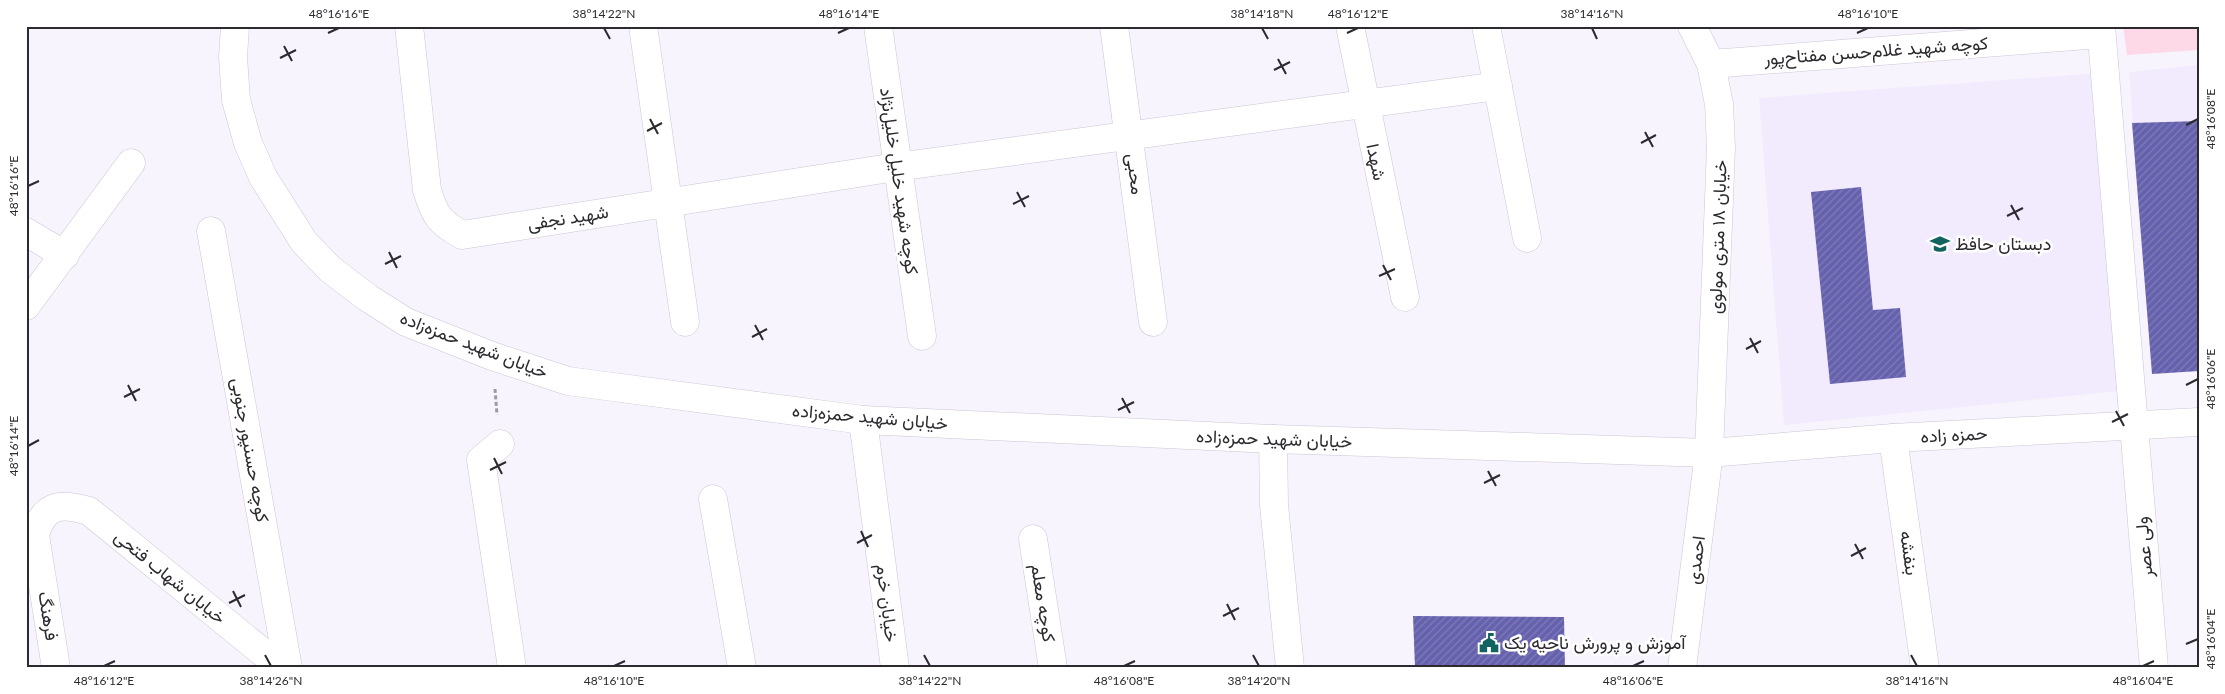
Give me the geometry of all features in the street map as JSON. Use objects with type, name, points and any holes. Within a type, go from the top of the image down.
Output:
[{"type":"street","name":"خیابان شهید حمزه‌زاده","points":[[234,26],[233,57],[236,100],[248,143],[263,177],[304,242],[330,270],[368,298],[406,322],[492,356],[568,380],[863,420],[1273,439],[1709,453]]},
{"type":"street","name":"شهید نجفی","points":[[409,26],[427,190],[433,210],[442,224],[462,235],[896,167],[1498,86]]},
{"type":"street","points":[[643,26],[685,322]]},
{"type":"street","name":"کوچه شهید خلیل خلیل‌نژاد","points":[[878,26],[896,167],[922,336]]},
{"type":"street","name":"محبی","points":[[1114,26],[1153,322]]},
{"type":"street","name":"شهدا","points":[[1350,26],[1364,104],[1405,297]]},
{"type":"street","points":[[1486,26],[1527,238]]},
{"type":"street","name":"خیابان ۱۸ متری مولوی","points":[[1692,26],[1711,64],[1719,104],[1721,148],[1709,453]]},
{"type":"street","name":"کوچه شهید غلام‌حسن مفتاح‌پور","points":[[1711,64],[2101,30]]},
{"type":"street","name":"ولی عصر","points":[[2101,30],[2154,668]]},
{"type":"street","points":[[26,306],[131,164]]},
{"type":"street","name":"کوچه حسنپور جنوبی","points":[[211,231],[288,668]]},
{"type":"street","points":[[26,232],[65,255]]},
{"type":"street","name":"خیابان خرم","points":[[863,420],[895,668]]},
{"type":"street","name":"حمزه زاده","points":[[1709,453],[1894,438],[2199,422]]},
{"type":"street","name":"بنفشه","points":[[1894,438],[1925,668]]},
{"type":"street","points":[[1273,439],[1274,505],[1290,668]]},
{"type":"street","points":[[500,444],[481,460],[512,668]]},
{"type":"street","name":"احمدی","points":[[1682,668],[1709,453]]},
{"type":"street","points":[[713,499],[742,668]]},
{"type":"street","name":"خیابان شهاب فتحی","points":[[51,510],[67,504],[89,511],[282,668]]},
{"type":"street","name":"فرهنگ","points":[[51,510],[39,520],[35,535],[56,668]]},
{"type":"street","name":"کوچه معلم","points":[[1033,539],[1053,668]]},
{"type":"path","points":[[492,356],[500,444]]},
{"type":"shaded area","points":[[2123,26],[2199,26],[2199,50],[2127,55]]},
{"type":"shaded area","points":[[2199,65],[2199,371],[2152,374],[2129,72]]},
{"type":"shaded area","name":"دبستان حافظ","points":[[2099,73],[2119,391],[1784,425],[1759,98]]},
{"type":"building","points":[[2199,121],[2199,371],[2152,374],[2132,123]]},
{"type":"building","points":[[1861,187],[1873,310],[1900,308],[1906,377],[1830,384],[1811,192]]},
{"type":"building","name":"آموزش و پرورش ناحیه یک","points":[[1413,616],[1564,617],[1565,668],[1415,668]]},
{"type":"place","name":"دبستان حافظ","points":[[1940,244]]},
{"type":"place","name":"آموزش و پرورش ناحیه یک","points":[[1489,643]]}]
